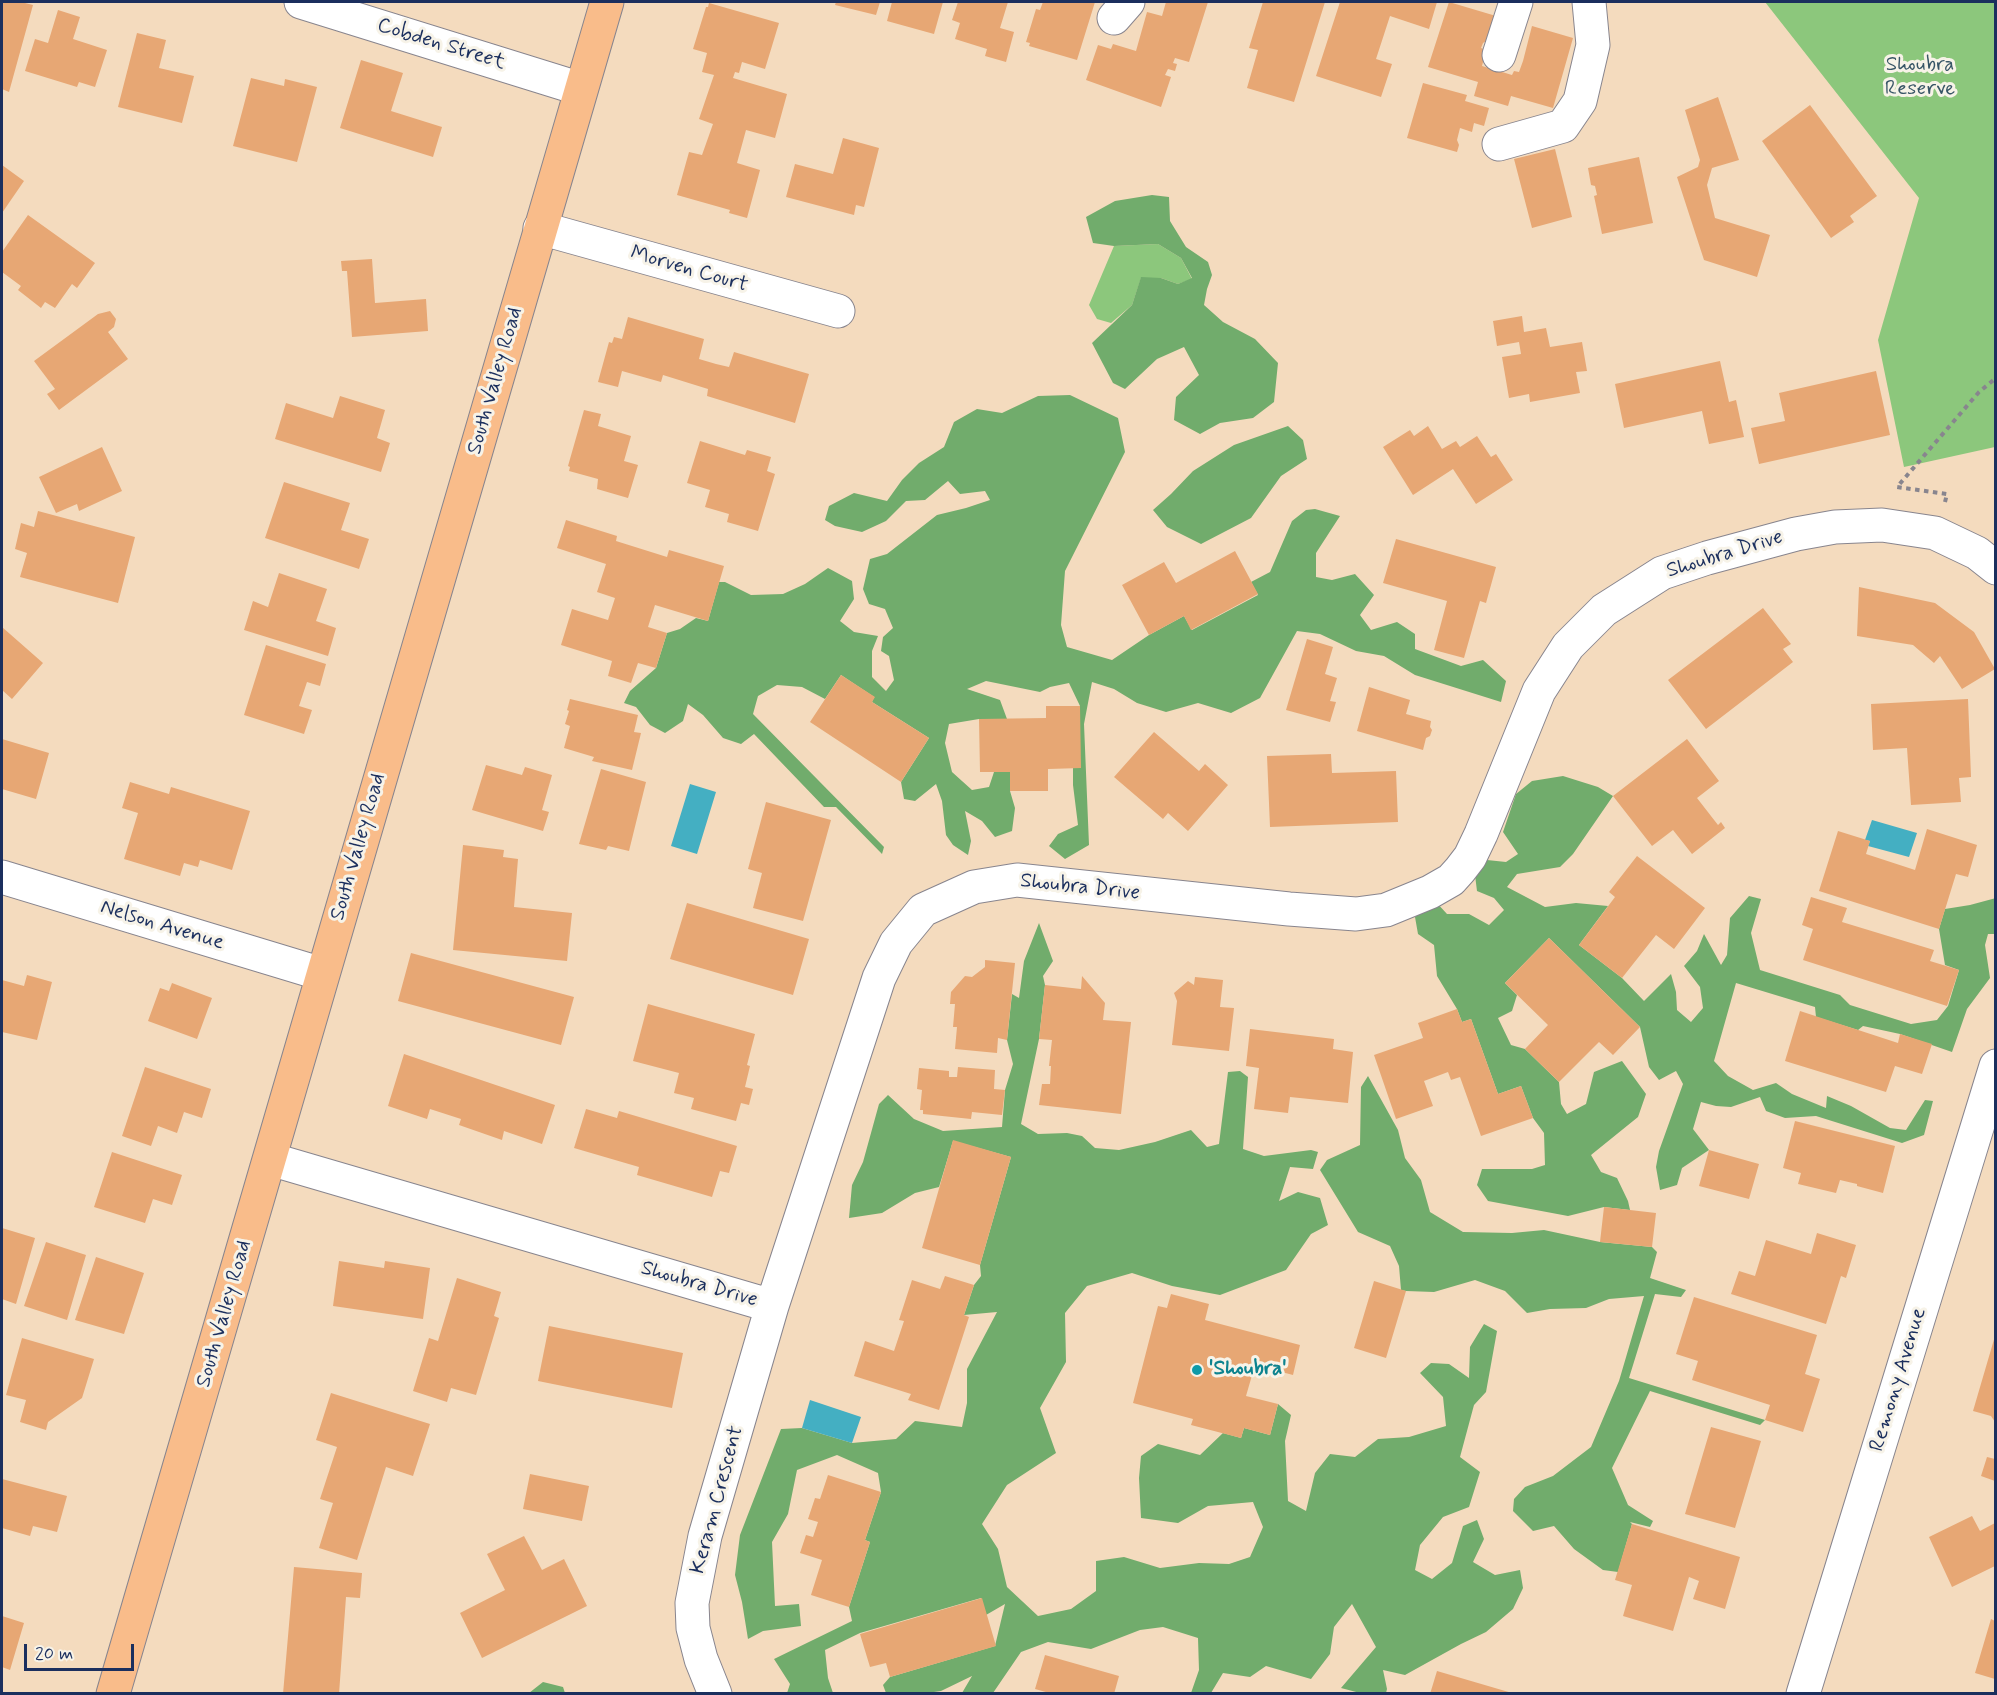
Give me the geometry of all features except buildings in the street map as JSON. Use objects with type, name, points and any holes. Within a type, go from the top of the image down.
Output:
[{"type":"main road","name":"South Valley Road","points":[[113,1694],[607,2]]},
{"type":"street","name":"Cobden Street","points":[[301,2],[581,89]]},
{"type":"street","points":[[1499,55],[1516,2]]},
{"type":"street","points":[[1499,144],[1563,126],[1580,101],[1593,45],[1589,2]]},
{"type":"street","name":"Morven Court","points":[[540,228],[838,311]]},
{"type":"street","name":"Shoubra Drive","points":[[270,1159],[772,1306],[879,978],[896,944],[923,910],[974,887],[1017,880],[1289,909],[1356,914],[1386,910],[1430,892],[1451,880],[1470,857],[1539,691],[1568,646],[1604,610],[1662,573],[1707,558],[1796,534],[1835,527],[1882,525],[1935,533],[1977,553],[1995,568]]},
{"type":"street","name":"Nelson Avenue","points":[[2,877],[322,974]]},
{"type":"street","name":"Remony Avenue","points":[[1803,1694],[1995,1066]]},
{"type":"street","name":"Keram Crescent","points":[[715,1694],[701,1659],[693,1628],[692,1603],[705,1536],[772,1306]]},
{"type":"path","points":[[1935,533],[1947,494],[1897,487],[1979,392],[1995,378]]},
{"type":"green space","name":"Shoubra Reserve","points":[[1765,2],[1995,2],[1995,447],[1904,467],[1878,340],[1919,198]]},
{"type":"green space","points":[[1152,195],[1169,197],[1170,221],[1186,247],[1208,262],[1212,275],[1204,305],[1223,322],[1255,339],[1278,363],[1274,402],[1253,418],[1220,423],[1200,434],[1174,420],[1176,397],[1199,375],[1184,347],[1157,359],[1125,389],[1113,383],[1092,343],[1132,305],[1141,277],[1161,278],[1178,284],[1192,278],[1181,258],[1158,244],[1114,246],[1093,243],[1086,217],[1115,201]]},
{"type":"green space","points":[[1158,244],[1181,258],[1192,279],[1178,284],[1161,278],[1141,278],[1132,305],[1111,323],[1097,319],[1089,305],[1114,246]]},
{"type":"green space","points":[[1070,395],[1118,418],[1125,452],[1065,571],[1061,625],[1067,647],[1112,660],[1149,635],[1184,616],[1192,630],[1258,595],[1251,582],[1270,572],[1292,521],[1306,510],[1315,509],[1340,516],[1316,553],[1316,577],[1332,580],[1355,574],[1374,595],[1360,615],[1371,630],[1397,622],[1415,634],[1415,649],[1461,666],[1483,660],[1506,681],[1501,702],[1415,675],[1384,656],[1356,651],[1320,634],[1297,631],[1260,698],[1231,713],[1198,703],[1166,712],[1137,703],[1114,689],[1092,682],[1084,724],[1089,845],[1065,859],[1049,846],[1058,834],[1078,825],[1073,768],[1080,706],[1069,683],[1050,687],[1040,692],[986,681],[967,689],[1000,700],[1007,719],[979,719],[949,724],[945,743],[952,772],[972,790],[989,787],[994,772],[1010,772],[1010,791],[1015,808],[1012,831],[995,837],[982,821],[965,811],[971,841],[968,855],[953,845],[946,835],[942,801],[936,784],[915,801],[904,799],[901,782],[929,738],[872,702],[874,697],[841,675],[825,699],[802,687],[777,685],[758,696],[753,714],[884,847],[882,854],[836,807],[824,807],[754,734],[741,744],[723,738],[703,715],[688,704],[683,721],[665,733],[650,725],[636,707],[624,703],[630,691],[656,668],[667,633],[680,629],[696,618],[708,621],[719,582],[725,582],[751,595],[783,594],[805,584],[828,568],[852,581],[854,599],[840,621],[854,632],[878,636],[872,651],[872,677],[886,691],[894,680],[889,656],[881,651],[883,637],[893,628],[885,609],[869,604],[863,589],[870,559],[887,554],[937,515],[990,500],[985,491],[960,494],[948,481],[925,500],[906,501],[886,521],[862,532],[835,526],[825,520],[829,506],[854,493],[887,501],[902,480],[919,463],[944,447],[954,422],[977,409],[1002,413],[1038,396]]},
{"type":"green space","points":[[1288,426],[1303,440],[1307,459],[1281,476],[1251,518],[1201,544],[1167,527],[1153,510],[1193,471],[1234,445]]},
{"type":"green space","points":[[1563,776],[1598,787],[1613,796],[1573,854],[1560,867],[1517,874],[1507,887],[1545,907],[1576,903],[1608,906],[1579,945],[1622,978],[1644,1001],[1671,974],[1676,992],[1677,1010],[1691,1022],[1703,1008],[1700,987],[1684,966],[1697,951],[1704,934],[1721,965],[1727,955],[1730,918],[1749,896],[1761,899],[1751,933],[1760,970],[1840,995],[1850,1005],[1911,1024],[1937,1020],[1948,1006],[1959,970],[1945,965],[1939,929],[1945,909],[1996,898],[1995,934],[1988,934],[1985,945],[1990,978],[1967,1009],[1952,1052],[1900,1034],[1863,1026],[1858,1030],[1816,1017],[1815,1007],[1736,983],[1714,1061],[1728,1076],[1753,1090],[1776,1083],[1792,1094],[1826,1108],[1827,1096],[1851,1106],[1890,1128],[1906,1130],[1925,1100],[1933,1101],[1924,1135],[1902,1143],[1816,1116],[1785,1118],[1766,1111],[1760,1097],[1731,1107],[1701,1102],[1693,1129],[1709,1150],[1682,1168],[1677,1185],[1660,1190],[1656,1167],[1659,1151],[1683,1084],[1676,1071],[1659,1080],[1649,1067],[1640,1027],[1549,938],[1505,983],[1517,995],[1512,1011],[1498,1018],[1511,1045],[1525,1049],[1559,1082],[1561,1104],[1567,1114],[1586,1104],[1594,1072],[1622,1061],[1646,1094],[1638,1117],[1591,1155],[1601,1172],[1617,1178],[1630,1210],[1604,1207],[1568,1216],[1488,1201],[1477,1185],[1482,1169],[1532,1169],[1545,1165],[1544,1133],[1533,1118],[1521,1086],[1498,1094],[1471,1019],[1462,1022],[1457,1009],[1437,976],[1434,945],[1418,934],[1415,917],[1436,902],[1447,914],[1469,914],[1489,925],[1504,910],[1494,898],[1477,891],[1475,875],[1487,860],[1506,862],[1518,854],[1503,832],[1516,794],[1532,781]]},
{"type":"green space","points":[[1039,923],[1053,961],[1043,976],[1045,985],[1039,1039],[1021,1124],[1038,1134],[1067,1133],[1082,1136],[1095,1148],[1119,1150],[1155,1142],[1191,1130],[1207,1147],[1219,1144],[1228,1072],[1240,1071],[1248,1077],[1243,1149],[1264,1156],[1311,1150],[1318,1152],[1313,1169],[1290,1167],[1279,1201],[1298,1192],[1320,1198],[1328,1225],[1311,1234],[1286,1270],[1220,1295],[1172,1286],[1132,1273],[1087,1286],[1065,1313],[1066,1362],[1040,1408],[1056,1453],[1007,1485],[982,1524],[998,1549],[1007,1587],[1038,1616],[1071,1609],[1096,1591],[1096,1561],[1124,1557],[1160,1568],[1199,1563],[1229,1564],[1250,1557],[1263,1527],[1253,1502],[1208,1506],[1178,1523],[1141,1518],[1139,1478],[1141,1456],[1158,1444],[1200,1455],[1223,1433],[1241,1438],[1244,1428],[1270,1435],[1278,1404],[1291,1415],[1285,1441],[1288,1501],[1306,1511],[1315,1473],[1330,1454],[1355,1457],[1378,1439],[1409,1437],[1446,1426],[1443,1397],[1420,1373],[1431,1363],[1449,1364],[1469,1378],[1470,1347],[1484,1324],[1497,1331],[1486,1392],[1474,1405],[1460,1457],[1480,1472],[1469,1507],[1443,1517],[1420,1545],[1415,1570],[1432,1579],[1452,1563],[1463,1526],[1477,1520],[1484,1539],[1473,1562],[1495,1575],[1520,1570],[1523,1588],[1513,1609],[1486,1632],[1405,1675],[1383,1670],[1386,1693],[1360,1693],[1341,1688],[1376,1647],[1352,1604],[1334,1627],[1330,1654],[1311,1679],[1266,1666],[1250,1677],[1223,1673],[1211,1693],[1191,1693],[1199,1670],[1198,1638],[1163,1627],[1140,1630],[1091,1649],[1048,1642],[1021,1652],[993,1693],[962,1693],[972,1676],[941,1691],[920,1694],[886,1693],[883,1685],[890,1677],[995,1646],[1005,1604],[986,1615],[981,1598],[860,1633],[825,1650],[828,1678],[833,1693],[787,1693],[790,1684],[774,1659],[852,1621],[849,1607],[870,1542],[865,1540],[881,1492],[878,1473],[837,1455],[797,1470],[788,1514],[772,1542],[775,1606],[799,1604],[801,1626],[763,1631],[748,1639],[735,1575],[740,1535],[781,1429],[802,1428],[852,1443],[896,1439],[915,1421],[962,1427],[967,1403],[967,1369],[997,1312],[964,1315],[974,1285],[981,1276],[980,1265],[1011,1157],[953,1141],[939,1187],[915,1193],[882,1213],[849,1218],[852,1185],[863,1162],[879,1104],[888,1095],[914,1119],[943,1131],[1002,1127],[1005,1090],[1013,1064],[1007,1040],[1012,994],[1019,998],[1024,961]]},
{"type":"green space","points":[[1368,1076],[1398,1130],[1405,1158],[1421,1180],[1430,1212],[1463,1232],[1512,1233],[1544,1230],[1600,1242],[1652,1247],[1657,1252],[1650,1278],[1686,1290],[1681,1297],[1655,1294],[1629,1378],[1765,1420],[1760,1425],[1650,1391],[1612,1468],[1628,1505],[1653,1521],[1650,1527],[1630,1522],[1632,1524],[1618,1572],[1603,1570],[1574,1549],[1554,1526],[1533,1531],[1513,1511],[1514,1499],[1525,1487],[1553,1476],[1591,1447],[1619,1381],[1644,1296],[1609,1299],[1586,1308],[1550,1309],[1527,1313],[1505,1291],[1475,1280],[1434,1292],[1401,1290],[1399,1266],[1390,1246],[1358,1232],[1320,1170],[1327,1160],[1360,1145],[1361,1087]]},
{"type":"green space","points":[[543,1682],[563,1687],[565,1693],[529,1693]]},
{"type":"water","points":[[690,784],[716,792],[697,854],[671,846]]},
{"type":"water","points":[[1872,820],[1917,833],[1909,857],[1868,846],[1870,841],[1865,840]]},
{"type":"water","points":[[810,1400],[861,1417],[852,1443],[802,1428]]},
{"type":"place","name":"'Shoubra'","points":[[1197,1370]]}]
